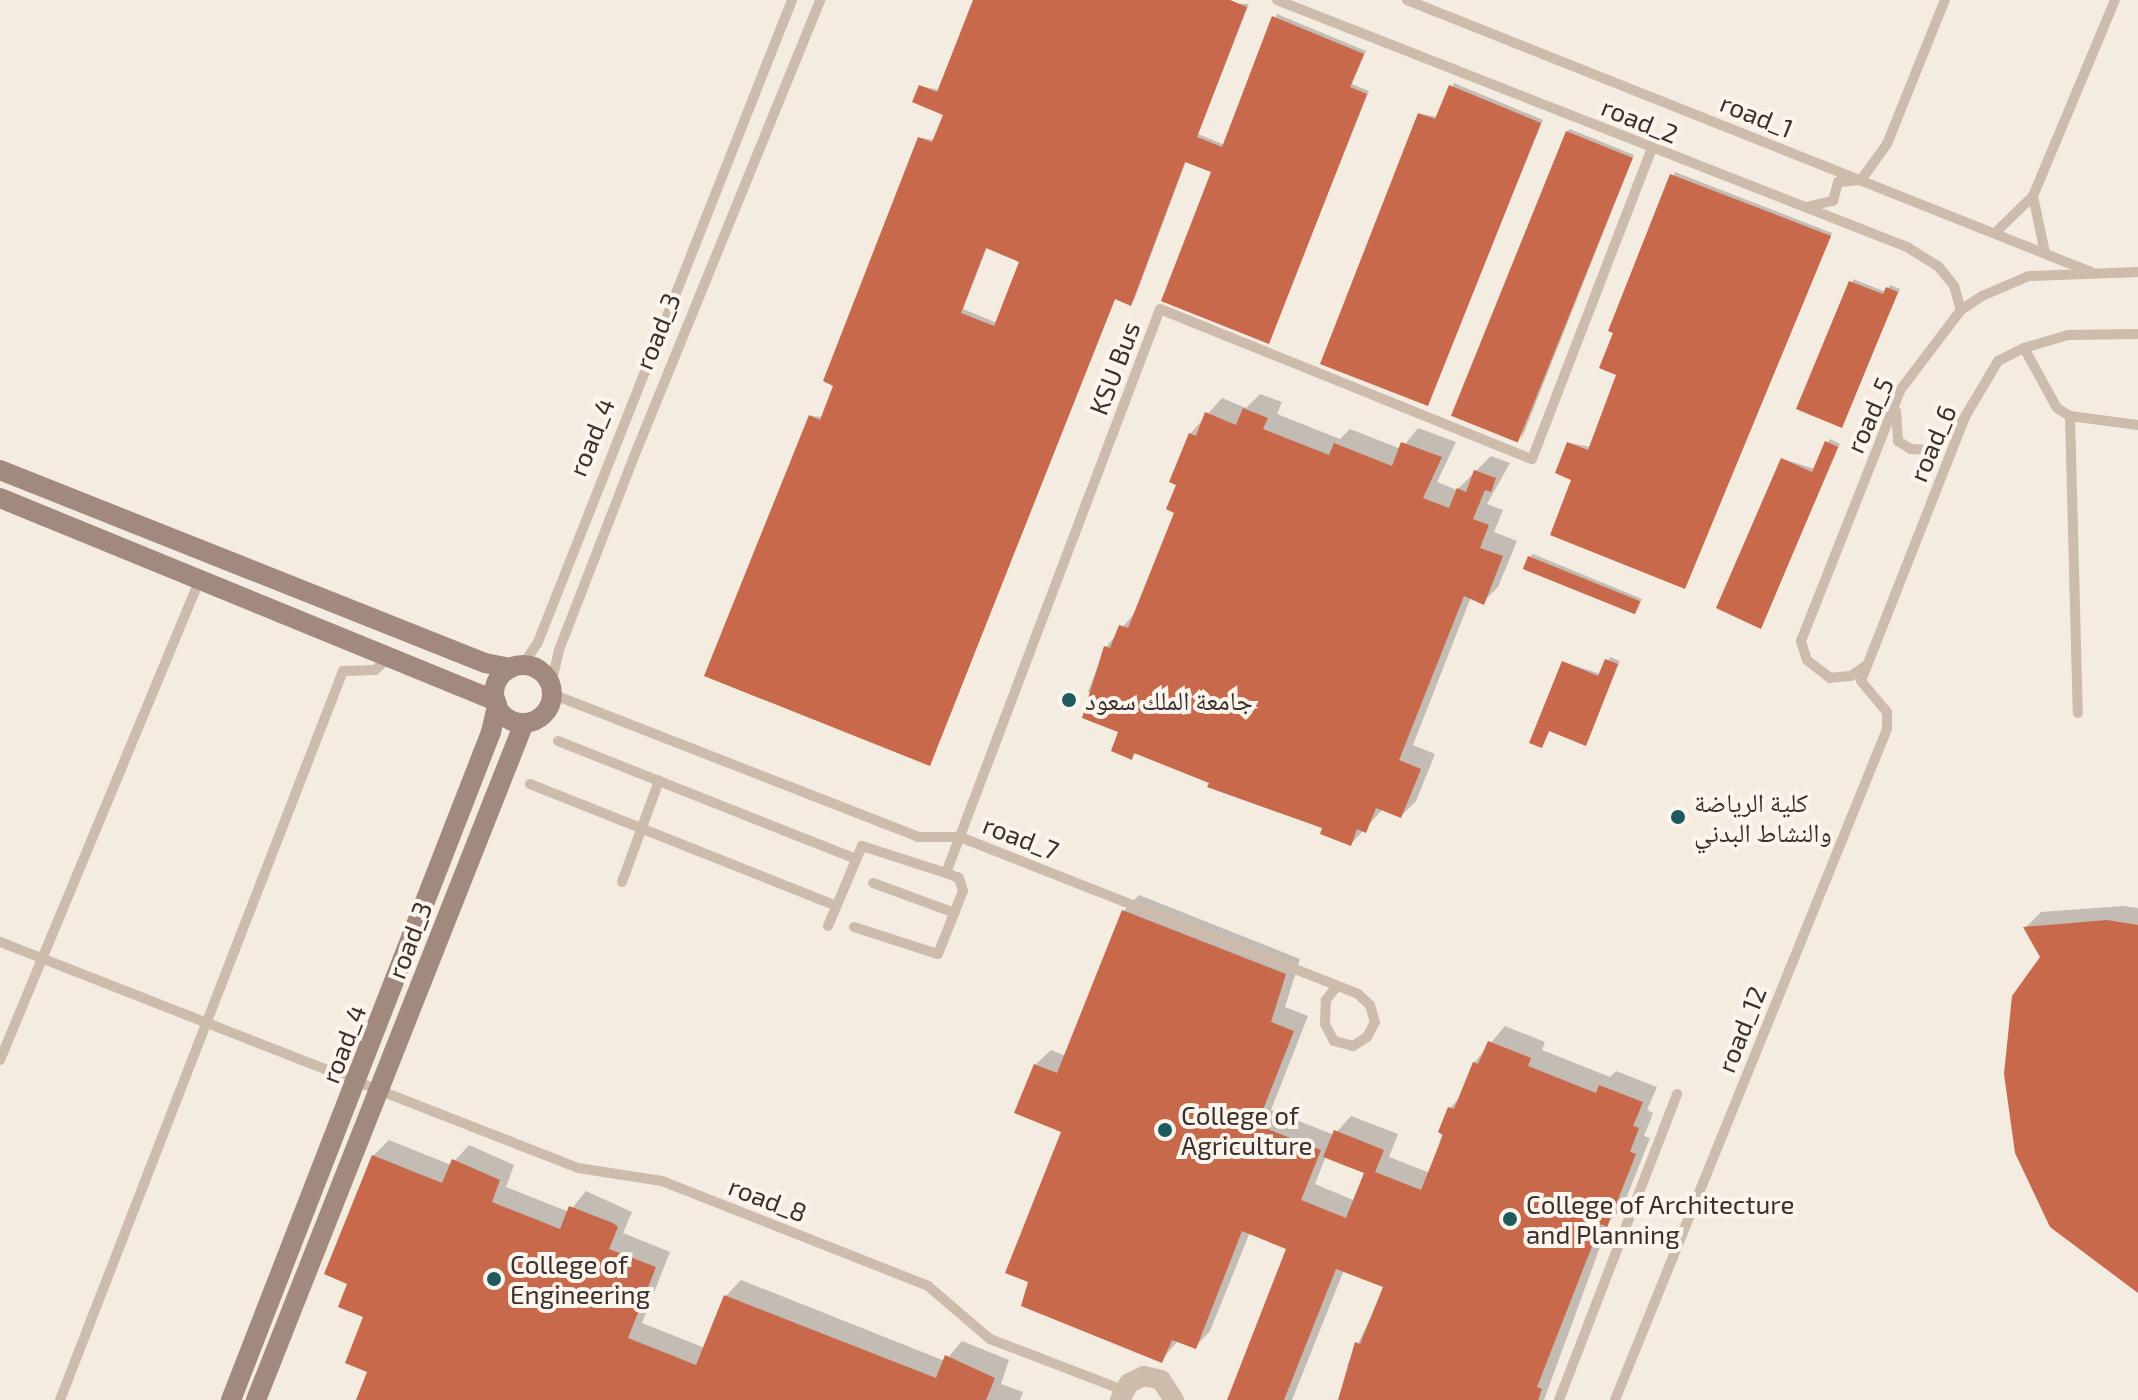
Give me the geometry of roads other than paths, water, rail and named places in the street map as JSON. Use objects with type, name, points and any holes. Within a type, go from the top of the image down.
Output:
[{"type":"street","points":[[0,470],[485,663],[540,671],[551,689],[547,711],[524,723],[508,718],[496,703],[391,655],[0,498]]},
{"type":"street","points":[[496,703],[498,680],[516,667]]},
{"type":"street","name":"road_4","points":[[231,1400],[491,732],[496,703]]},
{"type":"street","name":"road_3","points":[[256,1400],[524,723]]},
{"type":"street","points":[[1122,1395],[1136,1379],[1153,1377],[1168,1386],[1174,1400]]},
{"type":"lane","name":"road_4","points":[[516,667],[538,642],[792,0]]},
{"type":"lane","name":"road_3","points":[[551,689],[559,650],[633,459],[820,0]]},
{"type":"lane","name":"road_2","points":[[1277,0],[1907,247],[1938,266],[1954,286],[1961,310]]},
{"type":"lane","name":"road_1","points":[[1407,0],[2091,272]]},
{"type":"lane","points":[[1815,162],[1838,182],[1861,180],[1887,144],[1945,0]]},
{"type":"lane","points":[[1995,233],[2033,196],[2115,0]]},
{"type":"lane","name":"KSU Bus","points":[[946,873],[1160,309],[1532,459],[1652,148]]},
{"type":"lane","points":[[1800,207],[1833,201],[1838,182]]},
{"type":"lane","points":[[2033,196],[2045,253]]},
{"type":"lane","name":"road_5","points":[[1865,666],[1851,676],[1830,678],[1807,660],[1801,641],[1901,389],[1961,310],[2029,276],[2138,272]]},
{"type":"lane","name":"road_6","points":[[1861,681],[1966,415],[1998,361],[2024,348],[2068,335],[2138,334]]},
{"type":"lane","points":[[2024,348],[2047,397],[2070,416],[2138,425]]},
{"type":"lane","points":[[1901,389],[1894,420],[1898,441],[1911,449],[1932,450],[1966,415]]},
{"type":"lane","points":[[2070,416],[2078,713]]},
{"type":"lane","points":[[0,1060],[200,579]]},
{"type":"lane","points":[[60,1400],[343,671],[375,670],[391,655]]},
{"type":"lane","name":"road_12","points":[[1615,1400],[1887,729],[1887,712],[1861,681]]},
{"type":"lane","name":"road_7","points":[[551,689],[918,837],[960,837],[1337,986],[1365,999],[1373,1011],[1371,1032],[1353,1046],[1334,1041],[1325,1024],[1326,1000],[1337,986]]},
{"type":"lane","points":[[558,741],[853,858]]},
{"type":"lane","points":[[622,882],[659,781]]},
{"type":"lane","points":[[530,784],[836,906]]},
{"type":"lane","points":[[828,926],[853,858],[862,846],[875,847],[946,873],[963,884],[938,954],[854,927]]},
{"type":"lane","points":[[873,883],[955,913]]},
{"type":"lane","name":"road_8","points":[[0,942],[356,1084],[578,1168],[662,1181],[928,1286],[990,1339],[1122,1395]]},
{"type":"lane","points":[[1559,1400],[1677,1094]]},
{"type":"place","name":"جامعة الملك سعود","points":[[1069,700]]},
{"type":"place","name":"كلية الرياضة والنشاط البدني","points":[[1678,817]]},
{"type":"place","name":"College of Agriculture","points":[[1165,1130]]},
{"type":"place","name":"College of Architecture and Planning","points":[[1510,1219]]},
{"type":"place","name":"College of Engineering","points":[[494,1279]]}]
